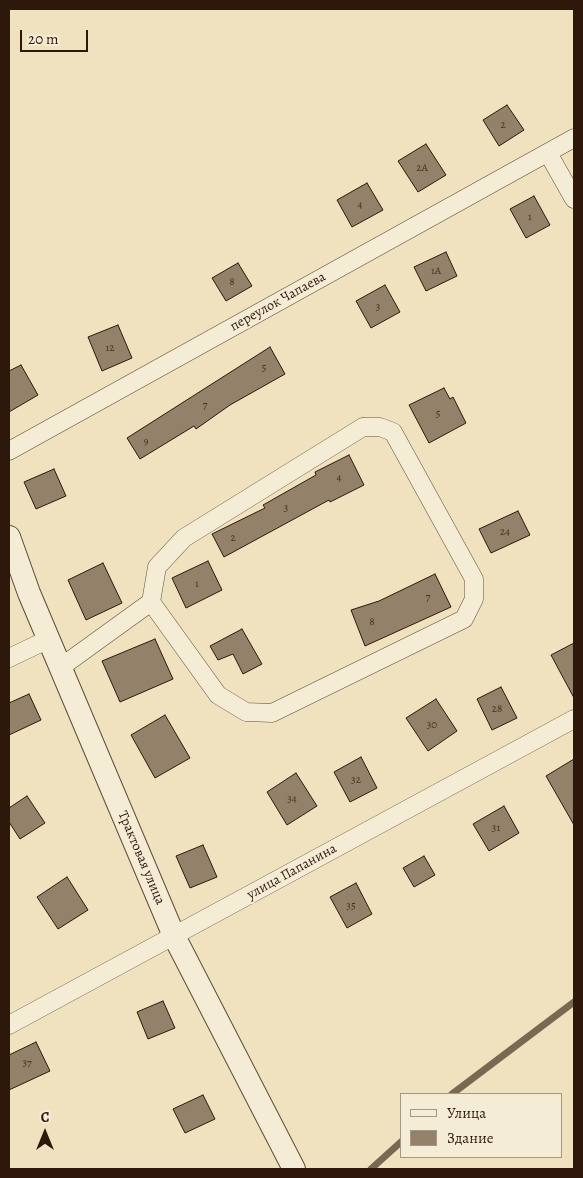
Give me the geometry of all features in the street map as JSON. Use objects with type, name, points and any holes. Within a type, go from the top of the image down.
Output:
[{"type":"street","name":"переулок Чапаева","points":[[9,450],[574,138]]},
{"type":"street","points":[[548,153],[574,199]]},
{"type":"street","points":[[61,667],[151,602],[157,567],[184,538],[362,427],[380,427],[393,432],[474,579],[474,599],[464,619],[272,713],[246,712],[218,695],[151,602]]},
{"type":"street","name":"Трактовая улица","points":[[9,537],[28,593],[174,936],[294,1169]]},
{"type":"street","points":[[9,658],[49,639]]},
{"type":"street","name":"улица Папанина","points":[[9,1024],[574,719]]},
{"type":"building","points":[[507,105],[524,130],[499,146],[483,120]]},
{"type":"building","points":[[426,144],[446,175],[418,192],[398,161]]},
{"type":"building","points":[[367,183],[383,210],[352,227],[337,200]]},
{"type":"building","points":[[534,196],[550,225],[526,238],[510,209]]},
{"type":"building","points":[[446,252],[457,276],[426,291],[414,267]]},
{"type":"building","points":[[238,263],[252,286],[226,301],[212,278]]},
{"type":"building","points":[[385,285],[400,312],[371,328],[356,301]]},
{"type":"building","points":[[118,325],[132,358],[102,371],[88,337]]},
{"type":"building","points":[[270,347],[285,374],[230,405],[196,429],[194,426],[140,459],[127,438]]},
{"type":"building","points":[[21,365],[38,395],[9,412],[9,371]]},
{"type":"building","points":[[444,388],[450,399],[453,397],[466,423],[429,443],[409,405]]},
{"type":"building","points":[[349,455],[364,485],[330,502],[329,500],[224,557],[212,534],[265,508],[263,505],[316,475],[315,472]]},
{"type":"building","points":[[54,469],[66,496],[36,509],[24,482]]},
{"type":"building","points":[[518,511],[530,535],[491,553],[479,529]]},
{"type":"building","points":[[208,561],[222,590],[186,608],[172,578]]},
{"type":"building","points":[[103,563],[122,603],[86,620],[68,580]]},
{"type":"building","points":[[435,574],[451,607],[365,646],[351,610],[379,601]]},
{"type":"building","points":[[242,629],[262,664],[243,674],[233,654],[218,660],[210,646]]},
{"type":"building","points":[[155,639],[173,679],[120,702],[102,661]]},
{"type":"building","points":[[574,643],[574,698],[551,655]]},
{"type":"building","points":[[501,687],[517,718],[492,730],[477,699]]},
{"type":"building","points":[[29,694],[41,720],[9,735],[9,703]]},
{"type":"building","points":[[436,699],[457,731],[428,751],[406,718]]},
{"type":"building","points":[[165,715],[190,758],[155,778],[131,735]]},
{"type":"building","points":[[361,757],[377,788],[350,802],[334,772]]},
{"type":"building","points":[[574,759],[574,825],[546,776]]},
{"type":"building","points":[[296,773],[317,806],[287,825],[267,792]]},
{"type":"building","points":[[27,796],[45,823],[20,839],[9,822],[9,808]]},
{"type":"building","points":[[504,806],[519,833],[489,851],[473,824]]},
{"type":"building","points":[[203,845],[217,877],[190,888],[176,856]]},
{"type":"building","points":[[424,856],[435,875],[414,887],[403,868]]},
{"type":"building","points":[[67,877],[88,910],[58,929],[37,897]]},
{"type":"building","points":[[356,883],[372,914],[347,928],[330,897]]},
{"type":"building","points":[[163,1001],[175,1028],[148,1039],[137,1012]]},
{"type":"building","points":[[36,1042],[50,1071],[9,1090],[9,1055]]},
{"type":"building","points":[[203,1095],[215,1119],[185,1133],[173,1109]]},
{"type":"waterway","points":[[453,1093],[574,1002]]},
{"type":"waterway","points":[[371,1169],[400,1143]]}]
